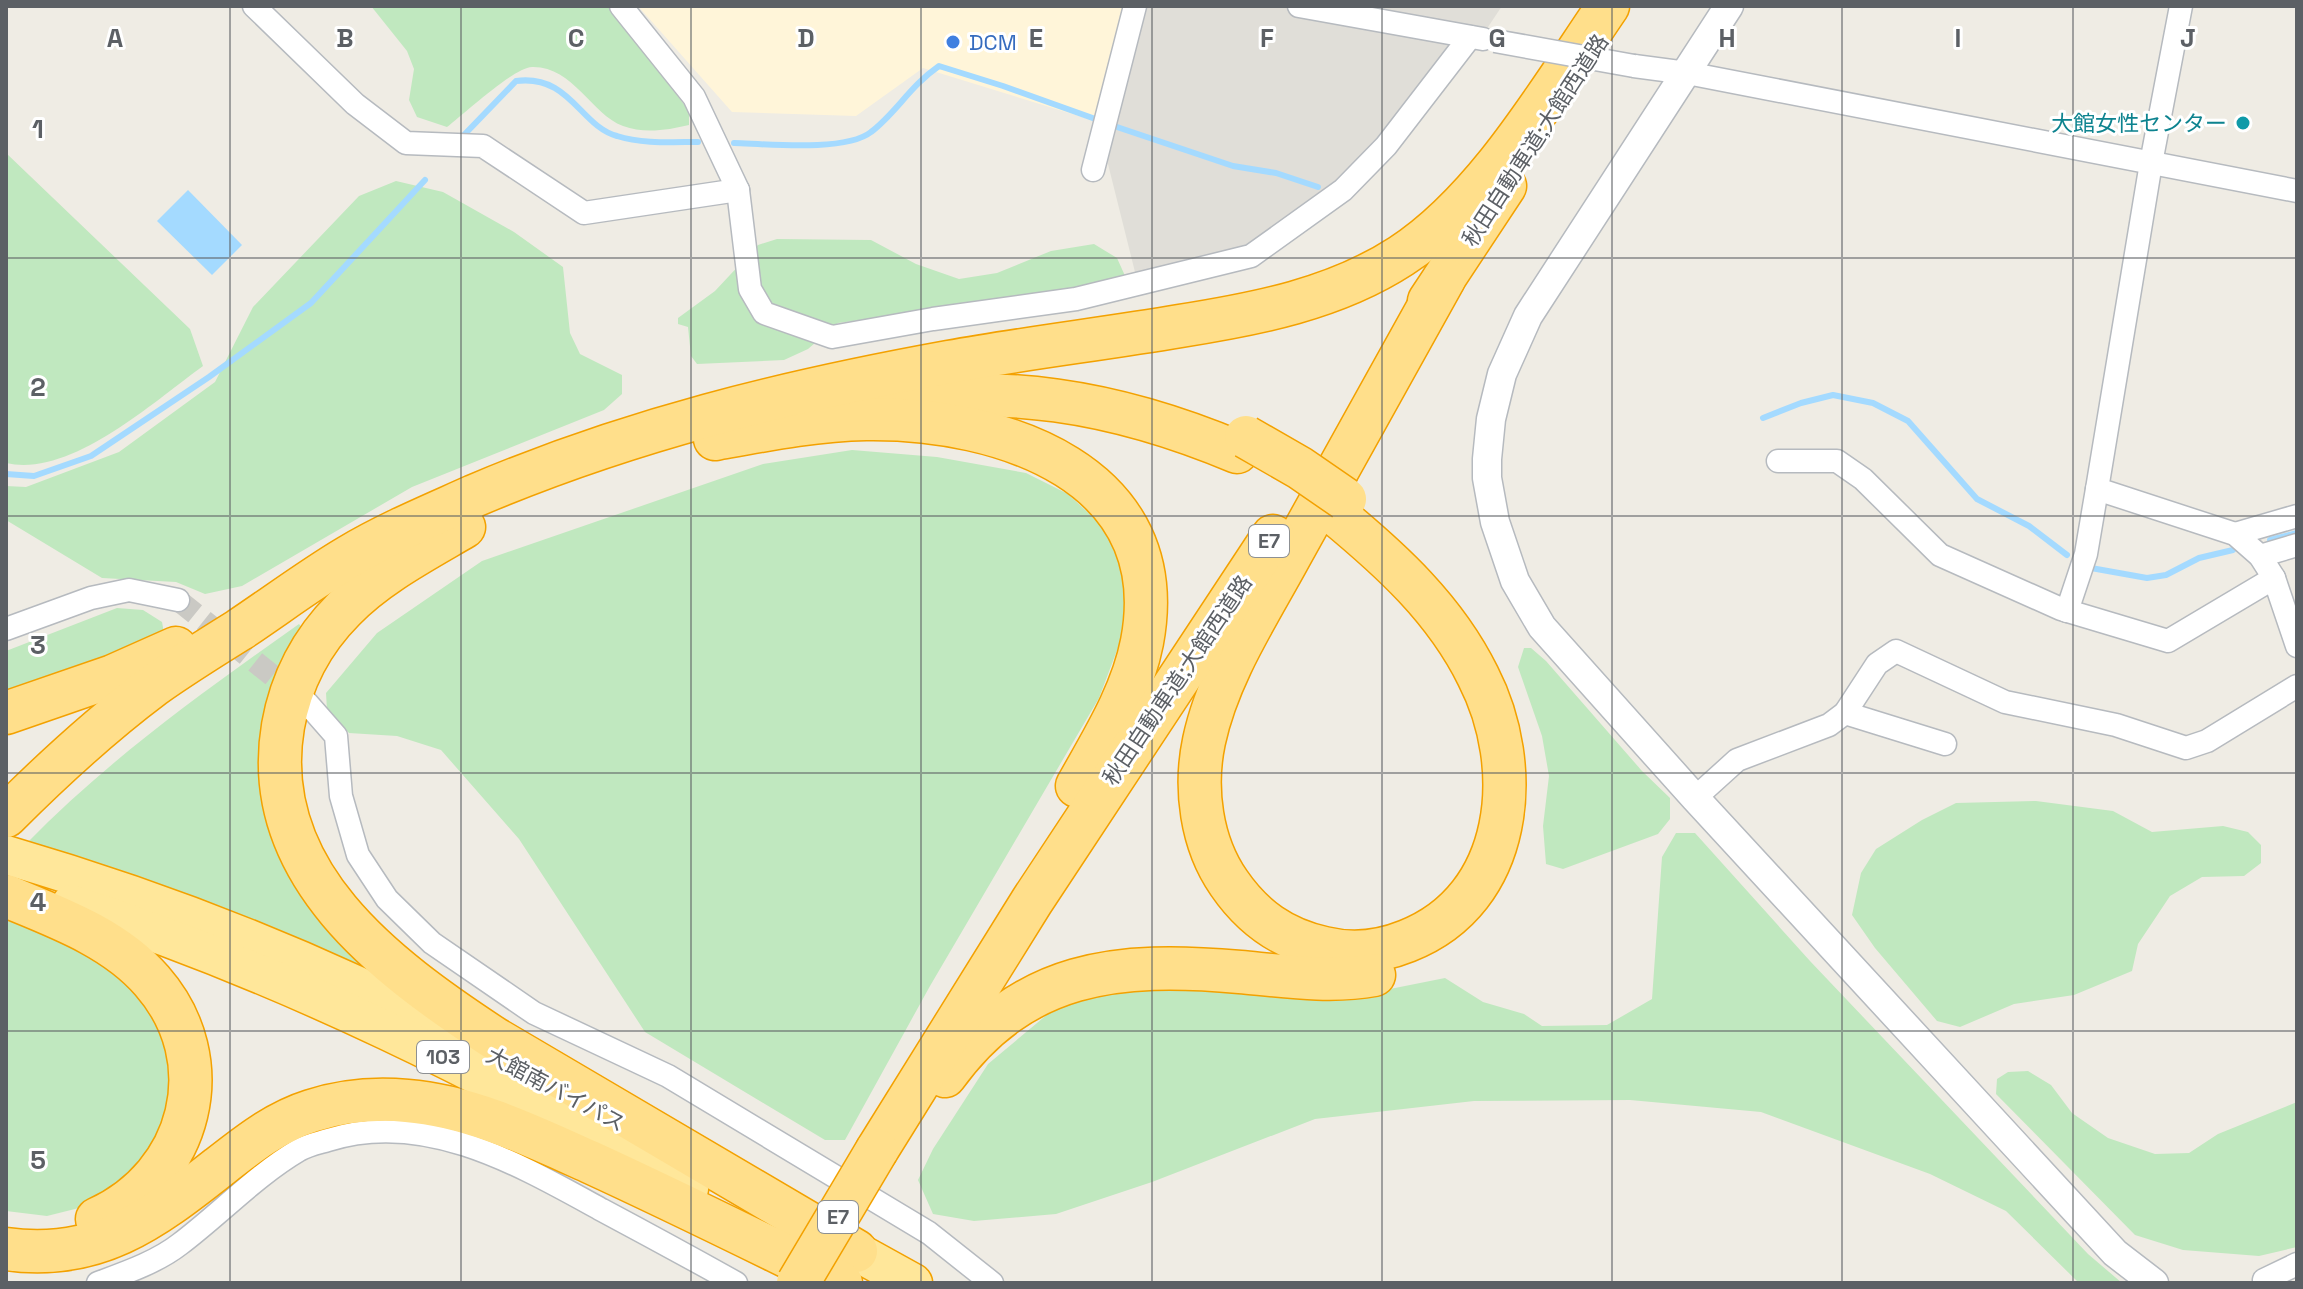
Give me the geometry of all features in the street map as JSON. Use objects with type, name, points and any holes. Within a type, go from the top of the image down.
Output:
[{"type":"highway","points":[[6,713],[75,691],[169,652],[458,503],[570,458],[707,414],[948,362],[1248,314],[1299,302],[1369,275],[1401,257],[1461,205],[1509,149],[1608,6]]},
{"type":"highway","name":"秋田自動車道;大館西道路","points":[[798,1283],[883,1155],[919,1079],[1116,771],[1623,6]]},
{"type":"highway","points":[[1340,506],[1407,577],[1462,646],[1480,679],[1494,715],[1506,780],[1504,816],[1495,848],[1482,876],[1464,901],[1444,921],[1418,937],[1392,947],[1364,952],[1335,951],[1306,944],[1258,918],[1239,899],[1223,875],[1203,824],[1200,769],[1212,711],[1235,657],[1444,279]]},
{"type":"highway","points":[[806,1283],[883,1155],[974,1041],[1012,1010],[1054,987],[1085,976],[1149,968],[1328,978],[1363,977],[1420,963],[1443,950],[1481,919],[1497,899],[1514,865],[1525,826],[1527,770],[1517,711],[1494,655],[1458,604],[1406,547],[1340,506],[1287,481],[1241,444],[1171,405],[1130,392],[1061,379],[1007,374],[935,374],[835,386]]},
{"type":"highway","points":[[9,836],[113,742],[209,667],[258,634],[395,554],[518,498],[639,455],[769,421],[829,409],[939,395],[990,394],[1039,397],[1101,407],[1241,444]]},
{"type":"highway","points":[[639,455],[768,429],[829,421],[911,420],[948,424],[1018,442],[1076,471],[1112,504],[1127,524],[1136,546],[1146,595],[1142,646],[1133,673],[1101,743],[919,1079]]},
{"type":"highway","points":[[518,498],[438,542],[374,584],[345,608],[308,654],[295,683],[281,740],[283,796],[289,825],[314,878],[353,928],[452,1011],[851,1272]]},
{"type":"highway","points":[[9,836],[89,738],[153,686],[349,557]]},
{"type":"highway","name":"大館南バイパス","points":[[9,836],[139,898],[346,981],[433,1022],[851,1272]]},
{"type":"highway","name":"大館南バイパス","points":[[6,883],[113,917],[347,1011],[471,1070],[851,1272],[913,1283]]},
{"type":"highway","points":[[6,896],[98,938],[153,981],[180,1027],[190,1080],[189,1106],[182,1134],[154,1179],[135,1197],[86,1224],[61,1229],[6,1227]]},
{"type":"highway","points":[[6,1249],[31,1253],[62,1251],[93,1244],[127,1231],[161,1212],[249,1143],[279,1124],[341,1103],[408,1101],[444,1107],[526,1134],[851,1272]]},
{"type":"street","points":[[254,6],[355,104],[406,143],[483,146],[584,213],[738,190]]},
{"type":"street","points":[[621,6],[694,97],[738,190],[750,289],[764,313],[832,337],[1076,299],[1251,256],[1343,190],[1386,146],[1470,37]]},
{"type":"street","points":[[1093,170],[1135,6]]},
{"type":"street","points":[[1299,6],[1687,73],[2297,191]]},
{"type":"street","points":[[1729,6],[1528,316],[1502,374],[1491,419],[1487,459],[1495,522],[1515,581],[1542,627],[1695,798],[2115,1253],[2154,1283]]},
{"type":"street","points":[[2067,611],[2086,554],[2151,163],[2181,6]]},
{"type":"street","points":[[1778,461],[1837,461],[1863,479],[1940,555],[2067,611],[2168,641],[2274,578]]},
{"type":"street","points":[[2097,489],[2235,534],[2260,556],[2274,578],[2297,646]]},
{"type":"street","points":[[2235,534],[2297,516]]},
{"type":"street","points":[[2260,556],[2297,545]]},
{"type":"street","points":[[6,629],[91,598],[129,590],[178,600]]},
{"type":"street","points":[[1695,798],[1737,760],[1829,725],[1845,713],[1877,664],[1896,651],[2005,702],[2116,725],[2186,748],[2207,741],[2297,686]]},
{"type":"street","points":[[307,703],[336,736],[341,796],[358,855],[387,899],[432,943],[534,1013],[668,1076],[929,1233],[992,1283]]},
{"type":"street","points":[[1845,713],[1945,744]]},
{"type":"street","points":[[98,1283],[131,1271],[178,1246],[264,1172],[304,1147],[351,1132],[386,1131],[421,1134],[467,1144],[521,1165],[736,1283]]},
{"type":"street","points":[[2264,1280],[2297,1264]]},
{"type":"shaded area","points":[[638,6],[1123,6],[1095,121],[923,68],[856,116],[732,112]]},
{"type":"shaded area","points":[[1141,6],[1502,6],[1488,27],[1365,157],[1302,211],[1248,247],[1136,276],[1106,156]]},
{"type":"green space","points":[[371,6],[610,6],[689,111],[689,125],[648,131],[623,126],[601,112],[559,74],[532,67],[501,83],[447,127],[417,117],[409,100],[414,69],[407,51]]},
{"type":"green space","points":[[6,153],[190,329],[203,366],[110,434],[57,459],[31,465],[6,463]]},
{"type":"green space","points":[[396,181],[443,192],[514,232],[563,267],[570,333],[580,354],[622,375],[622,394],[604,410],[412,487],[242,586],[205,594],[176,582],[102,578],[6,520],[6,486],[26,487],[119,452],[215,382],[253,307],[359,196]]},
{"type":"green space","points":[[777,239],[871,240],[916,264],[959,279],[997,273],[1051,251],[1094,244],[1117,258],[1126,278],[1060,293],[838,323],[808,349],[784,360],[697,364],[691,356],[688,327],[678,324],[678,318],[715,291],[758,245]]},
{"type":"green space","points":[[852,450],[937,457],[1026,473],[1068,494],[1109,532],[1123,575],[1128,621],[1099,698],[930,986],[845,1140],[825,1140],[645,1032],[519,839],[441,750],[397,736],[349,733],[327,710],[326,693],[377,633],[482,561],[763,464]]},
{"type":"green space","points":[[117,608],[143,610],[162,622],[164,633],[6,697],[6,651]]},
{"type":"green space","points":[[299,624],[306,632],[266,746],[373,966],[369,975],[27,843],[124,754]]},
{"type":"green space","points":[[1524,648],[1531,648],[1546,661],[1642,771],[1670,798],[1670,819],[1658,834],[1563,869],[1546,864],[1543,826],[1549,776],[1542,736],[1518,667]]},
{"type":"green space","points":[[2036,801],[2113,811],[2152,832],[2223,826],[2248,832],[2261,845],[2261,863],[2244,876],[2202,877],[2170,896],[2138,944],[2132,971],[2074,995],[2014,1004],[1960,1027],[1937,1021],[1875,948],[1852,915],[1861,873],[1876,849],[1956,803]]},
{"type":"green space","points":[[1676,833],[1695,833],[1810,961],[2088,1254],[2122,1283],[2079,1283],[2006,1211],[1930,1174],[1761,1112],[1630,1100],[1474,1101],[1315,1119],[1152,1182],[1056,1214],[974,1221],[933,1214],[918,1180],[933,1149],[988,1064],[1055,1008],[1108,990],[1165,986],[1370,993],[1445,978],[1483,1002],[1524,1014],[1542,1026],[1607,1025],[1652,999],[1662,857]]},
{"type":"green space","points":[[6,914],[54,932],[141,993],[175,1061],[162,1138],[129,1183],[91,1205],[47,1216],[6,1211]]},
{"type":"green space","points":[[2028,1071],[2051,1085],[2072,1113],[2108,1138],[2155,1154],[2189,1153],[2218,1134],[2297,1102],[2297,1247],[2259,1256],[2183,1250],[2135,1235],[1996,1094],[1997,1079],[2008,1072]]},
{"type":"water","points":[[188,190],[242,245],[212,275],[157,221]]},
{"type":"waterway","points":[[734,143],[825,145],[859,138],[880,125],[939,66],[1101,121]]},
{"type":"waterway","points":[[463,136],[516,81],[534,81],[562,93],[593,122],[617,136],[647,141],[698,142]]},
{"type":"waterway","points":[[1111,125],[1233,166],[1276,173],[1318,187]]},
{"type":"waterway","points":[[6,474],[34,476],[91,456],[209,377],[311,303],[425,180]]},
{"type":"waterway","points":[[1763,418],[1833,395],[1873,403],[1908,421],[1977,499],[2029,526],[2067,555]]},
{"type":"waterway","points":[[2270,540],[2297,533]]},
{"type":"waterway","points":[[2091,568],[2147,578],[2166,575],[2199,558],[2233,550]]},
{"type":"tunnel","points":[[178,600],[299,697]]},
{"type":"place","name":"DCM","points":[[953,42]]},
{"type":"place","name":"大館女性センター","points":[[2243,123]]}]
